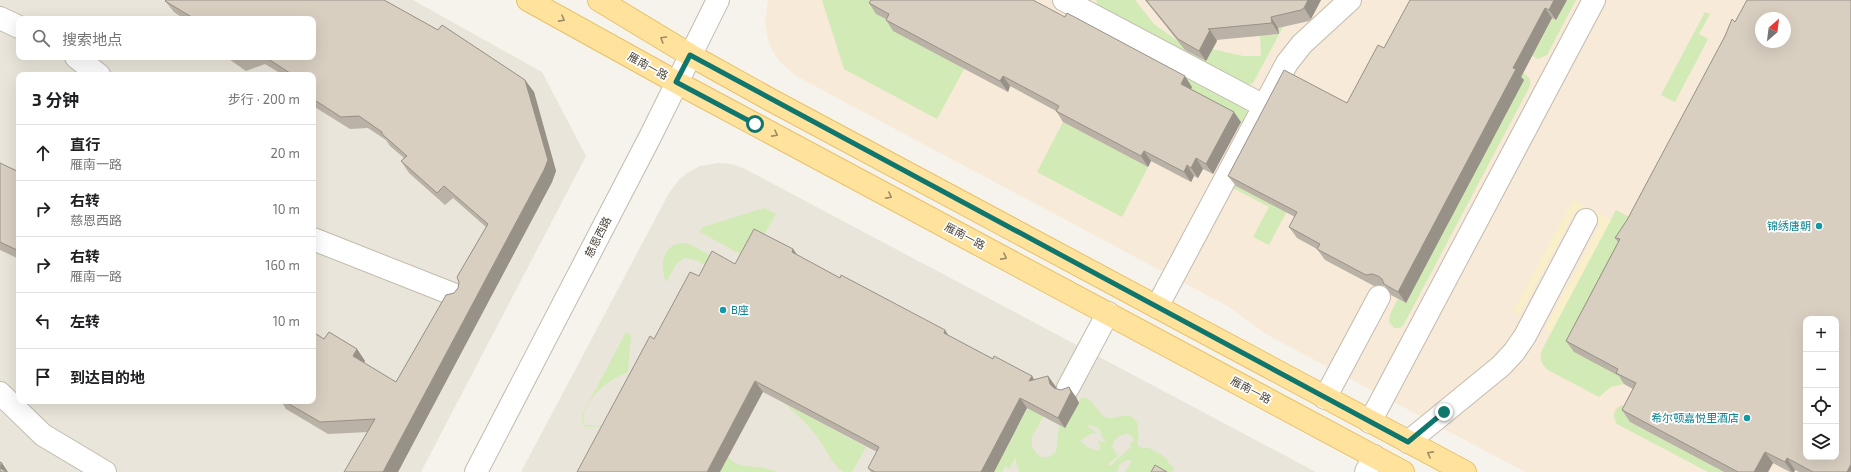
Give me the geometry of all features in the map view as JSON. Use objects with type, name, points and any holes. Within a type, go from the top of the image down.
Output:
[{"type":"main road","name":"雁南一路","points":[[528,0],[676,82],[1108,313],[1370,464],[1403,472]]},
{"type":"main road","points":[[599,0],[690,55],[1324,398],[1465,472]]},
{"type":"street","name":"慈恩西路","points":[[476,472],[649,139],[718,0]]},
{"type":"street","points":[[1064,0],[1264,106]]},
{"type":"street","points":[[1157,307],[1284,69],[1296,51],[1350,0]]},
{"type":"street","points":[[1370,422],[1594,0]]},
{"type":"street","points":[[0,18],[16,26]]},
{"type":"street","points":[[80,60],[95,72]]},
{"type":"street","points":[[1408,442],[1501,366],[1514,352],[1525,336],[1586,220]]},
{"type":"street","points":[[316,240],[455,295]]},
{"type":"street","points":[[1324,398],[1379,297]]},
{"type":"street","points":[[1068,388],[1108,313]]},
{"type":"street","points":[[0,393],[43,435],[105,472]]},
{"type":"shaded area","points":[[0,0],[413,0],[542,72],[586,156],[421,472],[0,472]]},
{"type":"shaded area","points":[[768,0],[1851,0],[1851,472],[1525,472],[1266,334],[1229,307],[796,76],[781,63],[773,52],[768,40],[765,21]]},
{"type":"shaded area","points":[[718,163],[732,164],[745,169],[1316,472],[521,472],[669,193],[679,180],[687,173],[700,166]]},
{"type":"green space","points":[[822,0],[884,0],[897,25],[964,69],[937,119],[844,69]]},
{"type":"green space","points":[[1096,0],[1135,0],[1154,24],[1186,47],[1207,48],[1243,56],[1261,56],[1260,36],[1279,34],[1278,28],[1283,27],[1253,83],[1246,85],[1098,6]]},
{"type":"green space","points":[[1567,0],[1576,0],[1547,55],[1538,59],[1529,54],[1537,48],[1552,18],[1556,20]]},
{"type":"green space","points":[[1705,12],[1710,14],[1699,34],[1708,39],[1675,102],[1661,95]]},
{"type":"green space","points":[[1075,20],[1245,108],[1248,113],[1244,124],[1189,94],[1192,87]]},
{"type":"green space","points":[[1520,71],[1528,77],[1530,86],[1404,324],[1400,328],[1394,328],[1389,322],[1390,314],[1398,299],[1406,303],[1465,191]]},
{"type":"green space","points":[[1290,77],[1327,136],[1269,245],[1253,237],[1269,207],[1231,187]],"holes":[[[1290,80],[1268,203],[1235,185]]]},
{"type":"green space","points":[[1063,122],[1148,167],[1122,217],[1037,172]]},
{"type":"green space","points":[[764,208],[776,214],[757,247],[747,242],[740,254],[700,232],[703,227]]},
{"type":"green space","points":[[1616,210],[1640,223],[1626,380],[1624,384],[1611,387],[1599,397],[1548,370],[1542,363],[1541,356],[1542,350]]},
{"type":"green space","points":[[685,243],[743,273],[715,270],[695,260],[685,258],[677,263],[666,282],[663,262],[667,250],[672,246]]},
{"type":"green space","points":[[626,332],[631,335],[628,372],[612,380],[599,390],[585,410],[583,418],[585,425],[606,426],[586,427],[582,422],[582,415]]},
{"type":"green space","points":[[1039,387],[1043,417],[1032,437],[1032,447],[1037,454],[1042,457],[1049,457],[1056,452],[1059,425],[1068,423],[1081,398],[1085,398],[1091,401],[1104,416],[1112,418],[1130,416],[1134,418],[1138,426],[1137,444],[1142,448],[1149,448],[1162,455],[1167,459],[1169,464],[1174,467],[1172,472],[1125,472],[1132,461],[1127,460],[1120,464],[1117,472],[1020,472],[1016,464],[1016,457],[1009,469],[1005,466],[1002,472],[994,472]],"holes":[[[1089,425],[1099,428],[1102,435],[1100,434],[1106,442],[1098,441],[1100,451],[1089,448],[1080,441],[1092,433],[1097,433],[1087,426]],[[1127,434],[1134,437],[1132,438],[1134,440],[1129,445],[1132,446],[1110,466],[1108,464],[1117,457],[1117,453],[1115,453],[1114,448],[1112,448],[1114,442],[1119,436]]]},
{"type":"green space","points":[[784,403],[866,447],[852,472],[843,472],[839,468],[810,428]]},
{"type":"green space","points":[[1622,405],[1626,405],[1630,422],[1724,472],[1708,472],[1617,424],[1614,419],[1614,413]]},
{"type":"green space","points":[[728,457],[733,462],[744,466],[769,469],[776,472],[720,472]]},
{"type":"sand","points":[[1573,200],[1611,220],[1551,332],[1545,329],[1601,224],[1576,210],[1519,315],[1513,312]]},
{"type":"building","points":[[384,0],[438,30],[442,25],[525,80],[548,160],[383,472],[344,472],[375,419],[320,422],[289,404],[316,404],[316,334],[324,339],[329,332],[357,349],[353,356],[396,382],[446,295],[454,293],[458,288],[459,282],[457,277],[488,224],[444,186],[437,193],[401,161],[407,156],[382,134],[382,132],[359,116],[341,117],[316,101],[316,72],[288,72],[270,60],[316,60],[316,16],[190,16],[165,1]]},
{"type":"building","points":[[871,0],[1033,0],[1065,17],[1067,13],[1185,76],[1181,84],[1234,112],[1206,164],[1196,158],[1191,168],[1187,165],[1184,172],[1144,151],[1141,156],[1056,111],[1059,106],[1003,76],[1000,81],[886,20],[889,14],[869,3]]},
{"type":"building","points":[[1146,0],[1308,0],[1304,8],[1301,10],[1271,17],[1272,23],[1208,29],[1210,30],[1199,51],[1178,39]]},
{"type":"building","points":[[1410,0],[1554,0],[1549,10],[1545,8],[1513,68],[1516,69],[1398,292],[1384,284],[1382,279],[1378,276],[1372,274],[1366,275],[1317,249],[1320,244],[1289,227],[1297,212],[1228,176],[1284,70],[1347,103],[1378,45],[1384,48]]},
{"type":"building","points":[[1747,0],[1851,0],[1851,464],[1847,472],[1813,472],[1787,458],[1785,462],[1765,452],[1754,472],[1738,472],[1622,410],[1636,383],[1616,373],[1618,369],[1566,341],[1620,239],[1615,238],[1627,220],[1725,36],[1732,19],[1735,22]]},
{"type":"building","points":[[0,163],[16,171],[16,250],[0,242]]},
{"type":"building","points":[[754,229],[793,249],[792,252],[840,278],[841,275],[945,330],[944,333],[993,359],[994,356],[1032,376],[1029,381],[1048,376],[1050,384],[1054,388],[1061,390],[1069,387],[1071,392],[1058,418],[1020,398],[981,472],[875,472],[868,468],[879,447],[755,381],[707,472],[577,472],[650,336],[654,339],[690,272],[699,276],[712,251],[735,264]]},
{"type":"building","points":[[1155,465],[1167,472],[1151,472]]},
{"type":"building","points":[[0,468],[7,472],[0,472]]},
{"type":"place","name":"锦绣唐朝","points":[[1819,226]]},
{"type":"place","name":"B座","points":[[723,310]]},
{"type":"place","name":"希尔顿嘉悦里酒店","points":[[1747,418]]},
{"type":"route","points":[[755,124],[676,82],[690,55],[769,99],[1408,442],[1444,412]]}]
